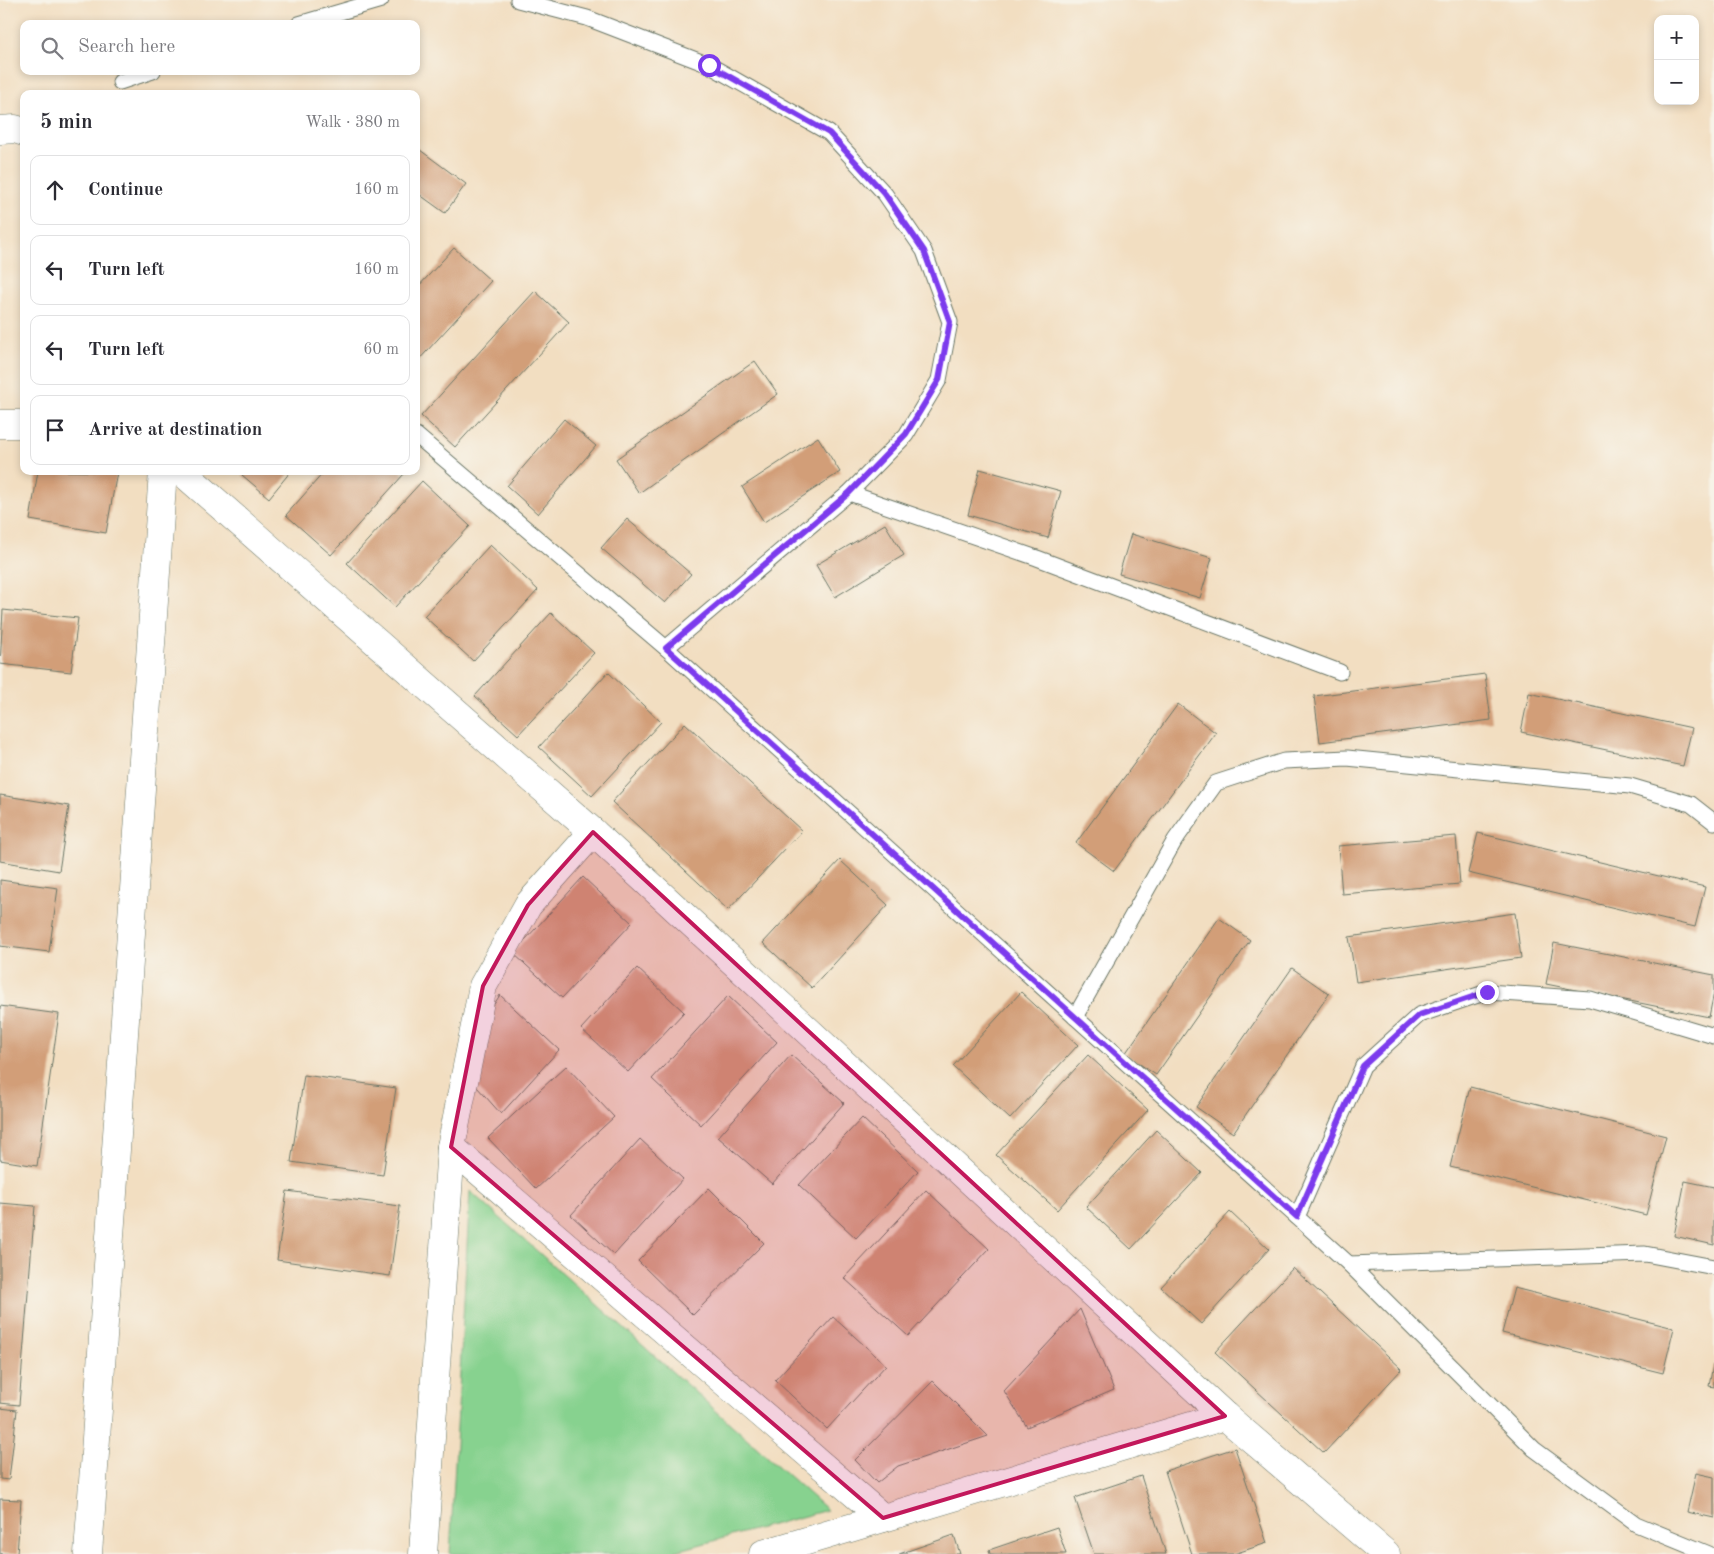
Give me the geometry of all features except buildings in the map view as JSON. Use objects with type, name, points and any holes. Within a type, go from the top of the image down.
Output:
[{"type":"street","points":[[0,130],[20,131]]},
{"type":"street","points":[[88,1554],[164,475]]},
{"type":"street","points":[[186,475],[593,832],[1225,1416],[1386,1554]]},
{"type":"street","points":[[423,1554],[451,1147],[483,986],[528,905],[593,832]]},
{"type":"street","points":[[451,1147],[883,1518]]},
{"type":"street","points":[[763,1554],[1225,1416]]},
{"type":"lane","points":[[313,20],[381,0]]},
{"type":"lane","points":[[518,0],[587,18],[709,65],[829,133],[885,194],[924,251],[950,322],[939,380],[906,434],[849,493],[666,648]]},
{"type":"lane","points":[[120,82],[141,75]]},
{"type":"lane","points":[[420,439],[666,648],[1349,1264],[1534,1449],[1636,1524],[1709,1554]]},
{"type":"lane","points":[[849,493],[1037,558],[1340,672]]},
{"type":"lane","points":[[1075,1017],[1175,840],[1216,783],[1284,760],[1347,758],[1630,786],[1691,804],[1714,822]]},
{"type":"lane","points":[[1297,1217],[1363,1066],[1419,1015],[1487,992],[1506,993],[1590,999],[1714,1036]]},
{"type":"lane","points":[[1349,1264],[1645,1254],[1714,1267]]},
{"type":"highlighted area","points":[[593,832],[1225,1416],[883,1518],[451,1147],[483,986],[528,905]]},
{"type":"green space","points":[[470,1191],[827,1510],[665,1554],[450,1554]]},
{"type":"route","points":[[709,65],[771,98],[829,133],[885,194],[924,251],[950,322],[939,380],[906,434],[849,493],[666,648],[1297,1217],[1363,1066],[1419,1015],[1487,992]]}]
